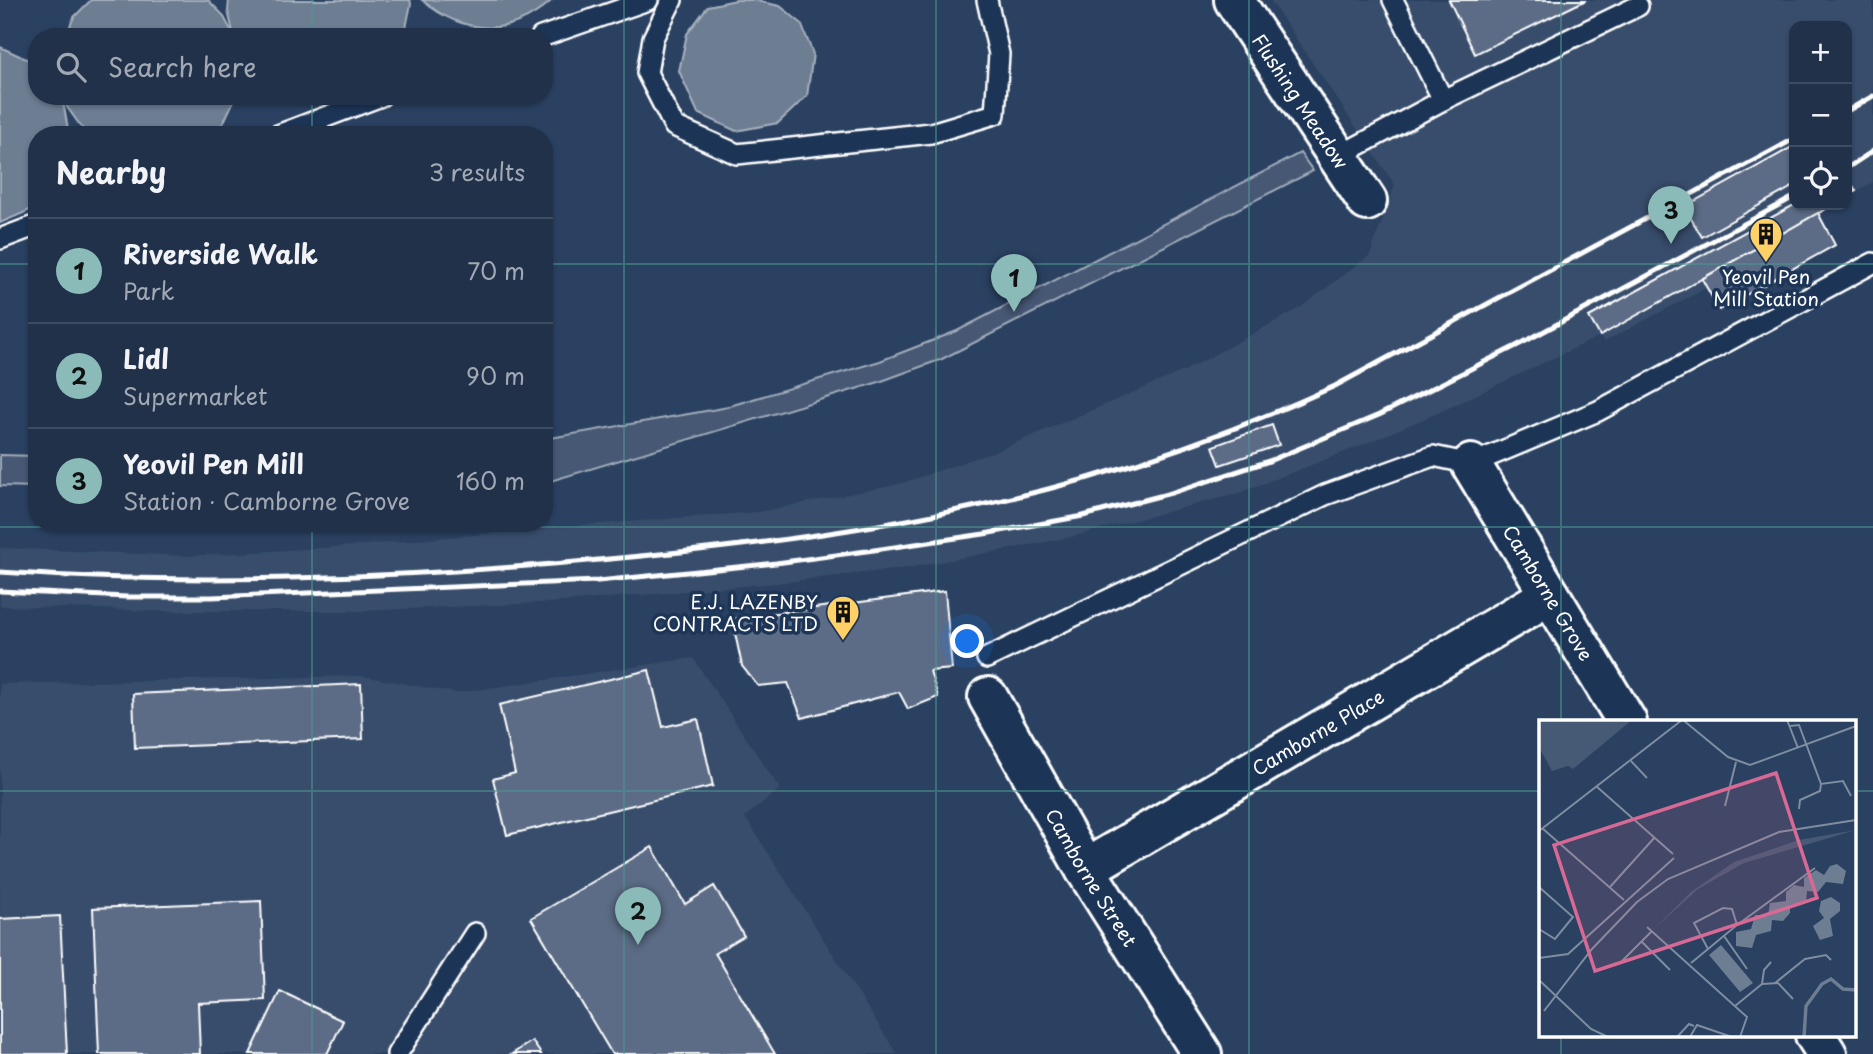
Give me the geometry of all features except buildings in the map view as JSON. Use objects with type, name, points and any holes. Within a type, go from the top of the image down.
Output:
[{"type":"street","name":"Flushing Meadow","points":[[1234,0],[1367,201]]},
{"type":"street","name":"Camborne Grove","points":[[1471,464],[1626,720]]},
{"type":"street","name":"Camborne Place","points":[[1085,869],[1550,595]]},
{"type":"street","name":"Camborne Street","points":[[988,697],[1085,869],[1202,1054]]},
{"type":"street","points":[[1816,1036],[1827,1054]]},
{"type":"lane","points":[[553,33],[648,0]]},
{"type":"lane","points":[[671,0],[653,38],[647,73],[674,126],[737,154],[931,133],[995,114],[999,54],[987,0]]},
{"type":"lane","points":[[1393,0],[1443,100]]},
{"type":"lane","points":[[1337,157],[1443,100],[1638,6]]},
{"type":"lane","points":[[302,126],[358,105]]},
{"type":"lane","points":[[0,239],[28,228]]},
{"type":"lane","points":[[987,658],[1325,495],[1433,456],[1471,464],[1607,407],[1873,263]]},
{"type":"lane","points":[[397,1054],[475,933]]},
{"type":"shaded area","points":[[91,0],[208,0],[223,15],[230,28],[69,28],[74,17]]},
{"type":"shaded area","points":[[229,0],[410,0],[406,28],[232,28],[228,11]]},
{"type":"shaded area","points":[[422,0],[552,0],[521,21],[487,27],[454,20]]},
{"type":"shaded area","points":[[736,0],[752,0],[780,6],[801,23],[813,54],[807,96],[778,123],[736,131],[698,113],[679,71],[687,34],[708,6]]},
{"type":"shaded area","points":[[1270,0],[1873,0],[1873,182],[1852,194],[1852,21],[1789,21],[1789,210],[1825,210],[1818,214],[1835,245],[1719,310],[1706,288],[1604,342],[1600,336],[1442,411],[1239,493],[1067,538],[907,568],[766,584],[561,602],[359,611],[156,611],[0,606],[0,548],[188,556],[353,546],[506,532],[553,532],[553,528],[759,512],[900,484],[996,451],[1186,370],[1300,308],[1370,255],[1395,185]]},
{"type":"shaded area","points":[[0,47],[28,60],[28,105],[63,105],[67,126],[28,126],[28,211],[0,223]]},
{"type":"shaded area","points":[[232,105],[221,126],[81,126],[67,107]]},
{"type":"shaded area","points":[[1300,153],[1313,171],[942,359],[879,382],[553,480],[553,437],[723,408],[880,361],[957,331]]},
{"type":"shaded area","points":[[0,455],[28,456],[28,487],[0,486]]},
{"type":"shaded area","points":[[693,658],[780,789],[745,817],[897,1054],[0,1054],[0,684],[362,676],[456,693]]},
{"type":"railway","points":[[1852,108],[1873,96]]},
{"type":"railway","points":[[0,572],[207,579],[346,577],[484,569],[620,558],[821,534],[954,511],[1020,496],[1085,479],[1181,448],[1274,413],[1335,386],[1789,142]]},
{"type":"railway","points":[[1852,165],[1873,151]]},
{"type":"railway","points":[[0,591],[127,597],[212,597],[598,581],[874,550],[1083,516],[1171,493],[1269,461],[1379,415],[1522,343],[1789,200]]},
{"type":"place","name":"Yeovil Pen Mill","points":[[1671,244]]},
{"type":"place","name":"Yeovil Pen Mill Station","points":[[1766,264]]},
{"type":"place","name":"Riverside Walk","points":[[1014,312]]},
{"type":"place","name":"E.J. LAZENBY CONTRACTS LTD","points":[[843,642]]},
{"type":"place","name":"Lidl","points":[[638,945]]}]
